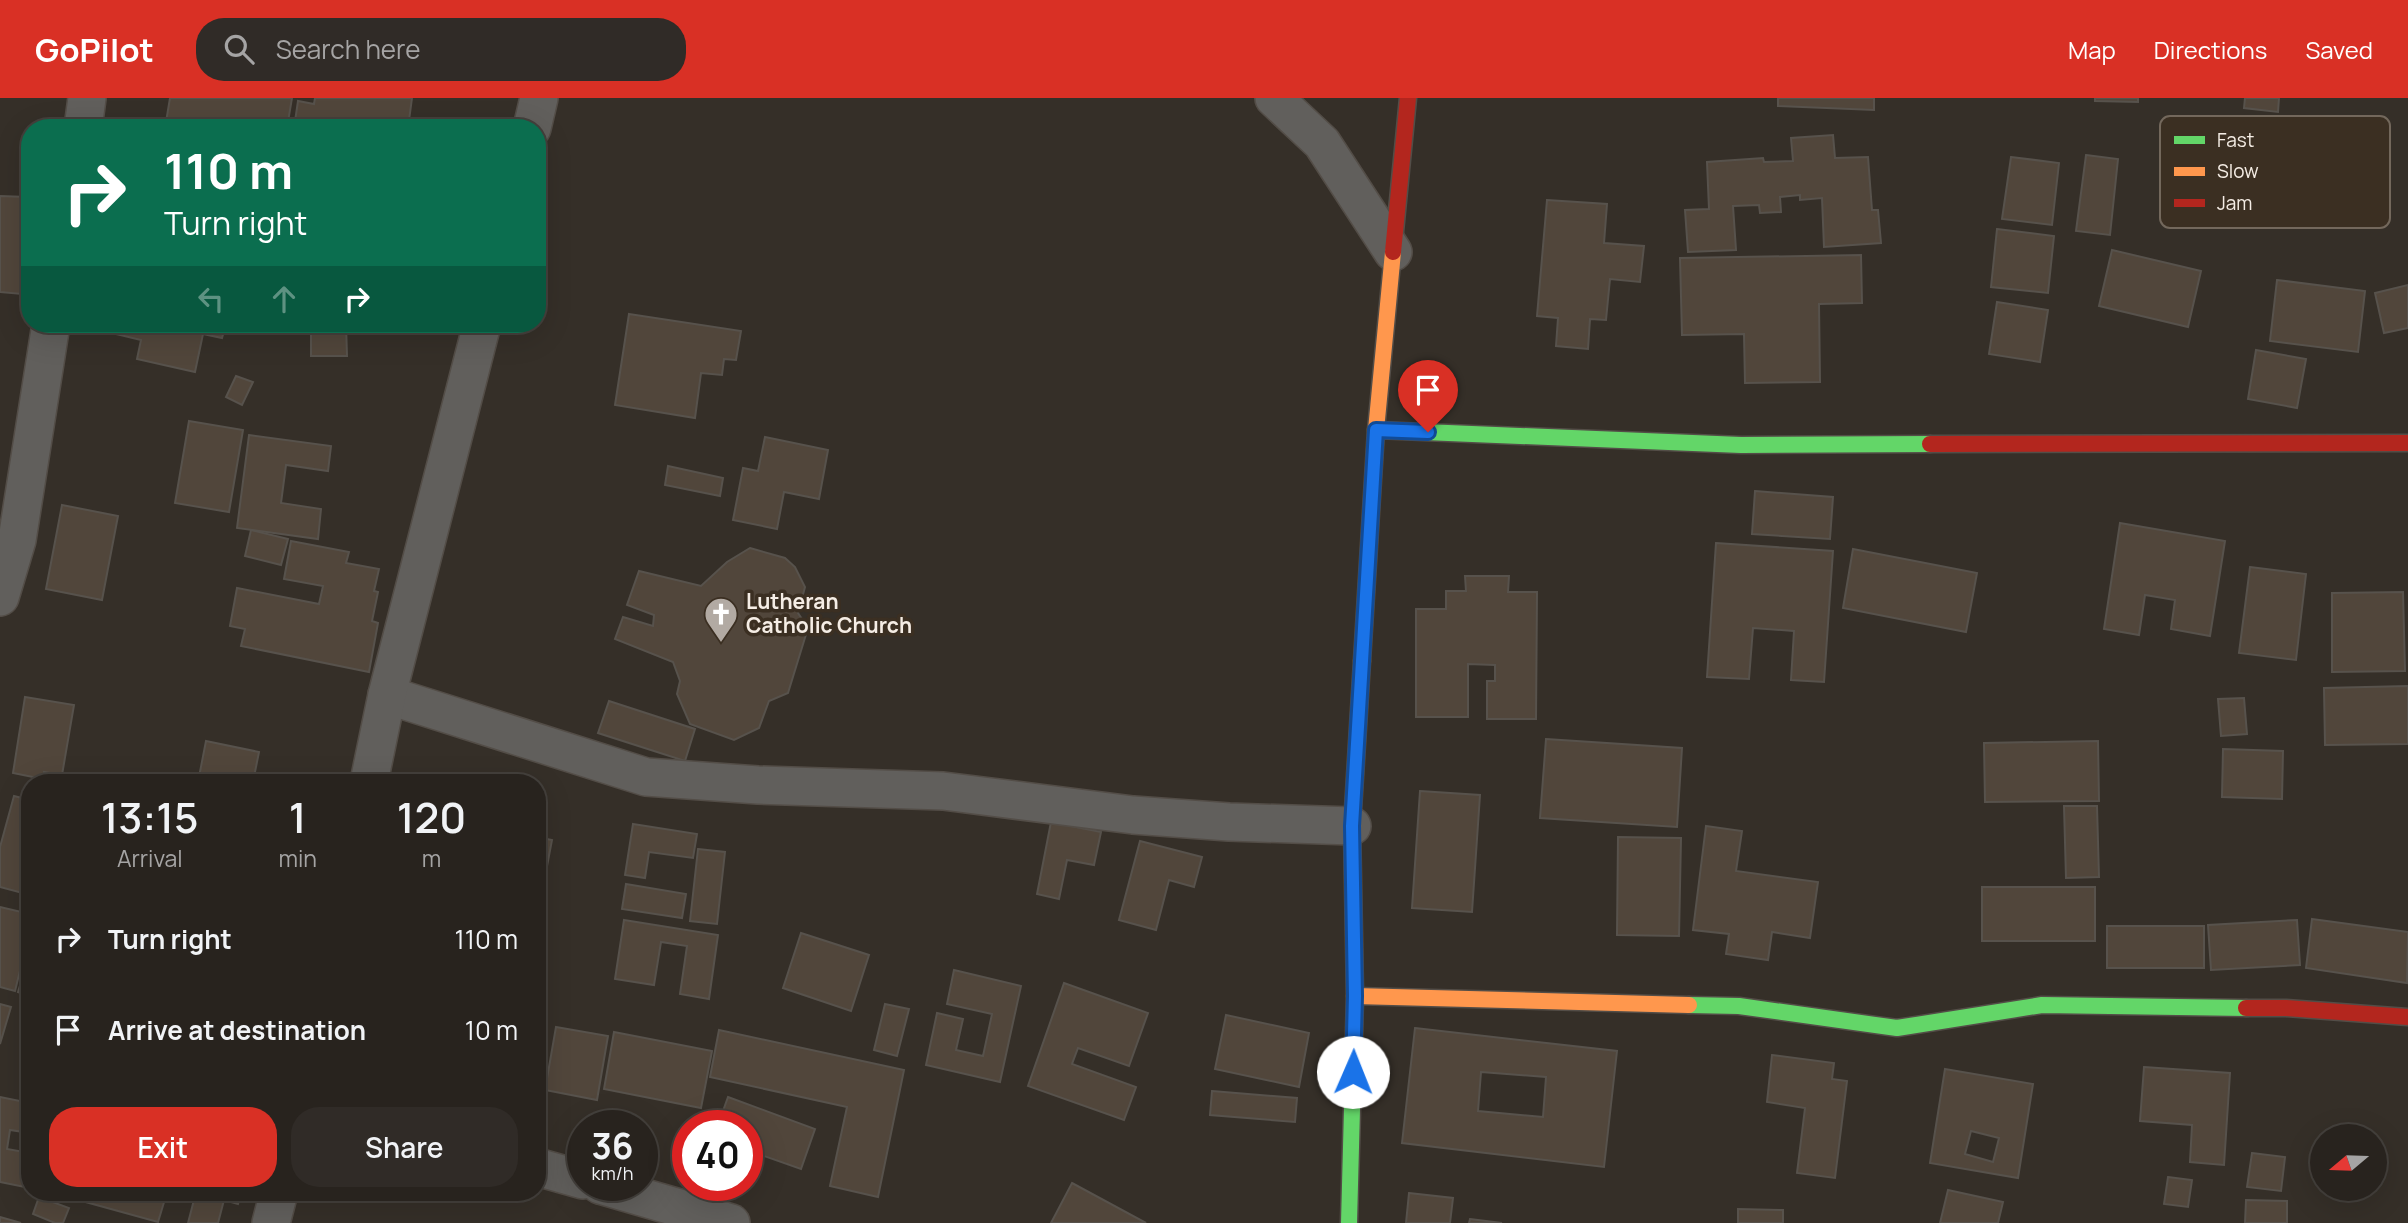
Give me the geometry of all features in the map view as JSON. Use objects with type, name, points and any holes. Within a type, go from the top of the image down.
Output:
[{"type":"street","points":[[84,119],[87,98]]},
{"type":"street","points":[[534,119],[540,98]]},
{"type":"street","points":[[1274,98],[1322,143],[1393,252]]},
{"type":"street","points":[[1349,1223],[1355,996],[1352,826],[1376,430],[1408,98]]},
{"type":"street","points":[[0,597],[17,540],[50,333]]},
{"type":"street","points":[[371,774],[387,695],[480,333]]},
{"type":"street","points":[[1376,430],[1741,445],[2408,443]]},
{"type":"street","points":[[387,695],[646,777],[758,785],[943,791],[1133,815],[1229,822],[1352,826]]},
{"type":"street","points":[[1355,996],[1739,1006],[1897,1028],[2042,1006],[2286,1009],[2408,1017]]},
{"type":"street","points":[[546,1170],[567,1175]]},
{"type":"street","points":[[271,1223],[277,1201]]},
{"type":"street","points":[[655,1201],[731,1223]]},
{"type":"building","points":[[170,98],[292,98],[288,119],[166,119]]},
{"type":"building","points":[[315,98],[412,98],[409,119],[295,119],[298,101],[314,104]]},
{"type":"building","points":[[1778,98],[1874,98],[1874,110],[1778,106]]},
{"type":"building","points":[[2095,98],[2138,98],[2138,102],[2095,101]]},
{"type":"building","points":[[2245,98],[2279,98],[2278,112],[2244,108]]},
{"type":"building","points":[[1833,135],[1835,158],[1868,157],[1872,210],[1878,210],[1881,243],[1824,247],[1822,198],[1800,200],[1800,195],[1780,197],[1781,212],[1760,213],[1759,205],[1733,206],[1736,250],[1688,252],[1685,210],[1709,209],[1707,162],[1763,158],[1764,162],[1793,161],[1791,138]]},
{"type":"building","points":[[2086,155],[2118,159],[2110,235],[2076,231]]},
{"type":"building","points":[[2011,157],[2059,163],[2052,225],[2002,219]]},
{"type":"building","points":[[0,196],[21,197],[21,294],[0,292]]},
{"type":"building","points":[[1547,200],[1607,204],[1604,243],[1644,246],[1640,282],[1610,279],[1606,320],[1590,319],[1588,349],[1556,346],[1558,318],[1537,316]]},
{"type":"building","points":[[1997,229],[2054,236],[2048,293],[1991,287]]},
{"type":"building","points":[[2112,250],[2201,271],[2188,327],[2099,306]]},
{"type":"building","points":[[1861,255],[1862,303],[1819,304],[1820,382],[1745,383],[1744,334],[1682,335],[1680,258]]},
{"type":"building","points":[[2277,280],[2365,291],[2358,352],[2270,341]]},
{"type":"building","points":[[2408,285],[2408,328],[2384,333],[2375,293]]},
{"type":"building","points":[[1997,302],[2048,310],[2040,362],[1989,354]]},
{"type":"building","points":[[629,314],[741,331],[736,360],[724,359],[722,375],[701,373],[695,418],[615,405]]},
{"type":"building","points":[[223,333],[222,338],[203,334],[195,372],[137,359],[141,340],[116,334]]},
{"type":"building","points":[[311,333],[346,333],[347,356],[311,356]]},
{"type":"building","points":[[2256,350],[2306,359],[2297,408],[2248,399]]},
{"type":"building","points":[[236,376],[253,382],[242,405],[226,397]]},
{"type":"building","points":[[189,421],[243,430],[229,512],[175,503]]},
{"type":"building","points":[[249,435],[331,446],[328,471],[286,465],[281,503],[321,509],[318,539],[237,528]]},
{"type":"building","points":[[765,437],[828,450],[819,499],[784,492],[777,529],[733,520],[743,468],[758,471]]},
{"type":"building","points":[[668,466],[723,478],[720,496],[665,485]]},
{"type":"building","points":[[1755,491],[1833,497],[1830,539],[1752,534]]},
{"type":"building","points":[[62,505],[118,516],[102,600],[46,589]]},
{"type":"building","points":[[2120,523],[2225,541],[2210,636],[2171,629],[2175,600],[2145,595],[2139,635],[2104,629]]},
{"type":"building","points":[[251,530],[288,539],[281,565],[245,556]]},
{"type":"building","points":[[291,541],[349,552],[346,563],[379,569],[372,621],[378,623],[369,672],[241,646],[245,629],[230,626],[237,588],[319,604],[323,586],[284,579]]},
{"type":"building","points":[[1716,543],[1833,551],[1824,682],[1791,680],[1794,631],[1753,628],[1749,679],[1707,677]]},
{"type":"building","points":[[750,548],[785,558],[795,567],[805,587],[798,613],[808,628],[788,693],[769,701],[759,728],[734,740],[690,724],[677,694],[680,681],[673,662],[615,639],[623,617],[653,626],[654,615],[627,605],[639,571],[701,586],[727,562]]},
{"type":"building","points":[[1853,549],[1977,573],[1966,632],[1843,608]]},
{"type":"building","points":[[2250,567],[2306,574],[2296,660],[2239,653]]},
{"type":"building","points":[[1465,576],[1509,576],[1508,592],[1537,592],[1536,719],[1487,719],[1487,681],[1495,681],[1495,665],[1468,664],[1468,717],[1416,717],[1416,609],[1446,609],[1446,591],[1466,591]]},
{"type":"building","points":[[2403,592],[2405,671],[2332,672],[2332,593]]},
{"type":"building","points":[[2408,686],[2408,744],[2325,745],[2324,688]]},
{"type":"building","points":[[25,697],[74,705],[62,774],[13,773]]},
{"type":"building","points":[[2244,698],[2247,734],[2221,736],[2218,699]]},
{"type":"building","points":[[609,701],[695,729],[685,761],[598,733]]},
{"type":"building","points":[[1546,739],[1682,748],[1677,827],[1540,818]]},
{"type":"building","points":[[206,741],[259,752],[255,774],[200,774]]},
{"type":"building","points":[[2098,741],[2099,801],[1985,802],[1984,743]]},
{"type":"building","points":[[2223,749],[2283,751],[2282,799],[2222,797]]},
{"type":"building","points":[[1420,791],[1480,795],[1472,912],[1412,908]]},
{"type":"building","points":[[14,796],[21,798],[21,893],[0,887],[0,847]]},
{"type":"building","points":[[2064,806],[2097,806],[2099,877],[2066,878]]},
{"type":"building","points":[[1051,822],[1101,832],[1094,865],[1067,860],[1059,899],[1037,894]]},
{"type":"building","points":[[633,824],[697,834],[693,858],[649,852],[645,878],[625,875]]},
{"type":"building","points":[[1706,826],[1742,831],[1736,871],[1818,882],[1810,938],[1772,932],[1768,960],[1726,954],[1729,934],[1693,930]]},
{"type":"building","points":[[1618,837],[1681,838],[1679,936],[1617,935]]},
{"type":"building","points":[[546,839],[552,840],[546,872]]},
{"type":"building","points":[[1140,841],[1202,857],[1194,887],[1169,880],[1156,930],[1119,920]]},
{"type":"building","points":[[698,849],[725,852],[717,924],[690,921]]},
{"type":"building","points":[[626,884],[686,894],[682,918],[622,909]]},
{"type":"building","points":[[1982,887],[2095,887],[2095,941],[1982,941]]},
{"type":"building","points":[[0,907],[21,912],[21,967],[15,991],[0,987]]},
{"type":"building","points":[[2312,919],[2408,932],[2407,983],[2306,968]]},
{"type":"building","points":[[624,920],[718,935],[709,999],[680,994],[687,946],[661,942],[654,985],[615,979]]},
{"type":"building","points":[[2297,920],[2300,965],[2211,970],[2208,925]]},
{"type":"building","points":[[2107,926],[2204,926],[2204,968],[2107,968]]},
{"type":"building","points":[[801,933],[869,955],[851,1011],[783,988]]},
{"type":"building","points":[[954,970],[1021,986],[1000,1082],[926,1065],[937,1013],[963,1019],[956,1050],[983,1056],[992,1014],[947,1004]]},
{"type":"building","points":[[1064,983],[1148,1013],[1129,1066],[1078,1048],[1072,1064],[1136,1087],[1124,1120],[1028,1086]]},
{"type":"building","points":[[0,1004],[11,1007],[0,1044]]},
{"type":"building","points":[[885,1004],[909,1009],[897,1056],[874,1050]]},
{"type":"building","points":[[1226,1015],[1309,1033],[1299,1087],[1215,1069]]},
{"type":"building","points":[[556,1027],[608,1036],[597,1100],[546,1090]]},
{"type":"building","points":[[1415,1028],[1617,1051],[1604,1167],[1402,1143]],"holes":[[[1481,1072],[1546,1077],[1543,1117],[1478,1111]]]},
{"type":"building","points":[[719,1030],[904,1070],[878,1197],[830,1186],[847,1107],[710,1077]]},
{"type":"building","points":[[614,1032],[712,1051],[701,1108],[604,1089]]},
{"type":"building","points":[[1772,1055],[1834,1063],[1832,1079],[1847,1081],[1835,1178],[1797,1173],[1805,1108],[1767,1102]]},
{"type":"building","points":[[2144,1067],[2230,1073],[2224,1165],[2190,1162],[2192,1125],[2140,1121]]},
{"type":"building","points":[[1945,1069],[2033,1084],[2018,1178],[1930,1163]],"holes":[[[1971,1131],[1999,1138],[1993,1162],[1965,1154]]]},
{"type":"building","points":[[1212,1091],[1297,1098],[1295,1122],[1210,1115]]},
{"type":"building","points":[[0,1097],[21,1101],[21,1132],[10,1130],[7,1149],[21,1151],[21,1186],[0,1182]]},
{"type":"building","points":[[728,1097],[815,1129],[801,1169],[763,1156],[763,1110],[723,1110]]},
{"type":"building","points":[[2252,1153],[2285,1157],[2281,1191],[2247,1187]]},
{"type":"building","points":[[2168,1177],[2192,1180],[2188,1207],[2164,1204]]},
{"type":"building","points":[[1072,1183],[1146,1223],[1051,1223]]},
{"type":"building","points":[[1948,1190],[2003,1202],[1998,1223],[1940,1223]]},
{"type":"building","points":[[1409,1193],[1453,1198],[1450,1223],[1406,1223]]},
{"type":"building","points":[[2246,1200],[2287,1201],[2287,1223],[2245,1223]]},
{"type":"building","points":[[38,1201],[50,1201],[69,1208],[63,1223],[55,1223],[33,1214]]},
{"type":"building","points":[[82,1201],[164,1201],[158,1222]]},
{"type":"building","points":[[194,1201],[224,1201],[218,1223],[188,1223]]},
{"type":"building","points":[[1738,1209],[1783,1210],[1783,1223],[1738,1223]]},
{"type":"building","points":[[0,1217],[21,1223],[0,1223]]},
{"type":"building","points":[[1470,1219],[1502,1223],[1469,1223]]},
{"type":"traffic: fast","points":[[1376,430],[1741,445],[1930,444]]},
{"type":"traffic: fast","points":[[1349,1223],[1355,996],[1352,826],[1362,661]]},
{"type":"traffic: fast","points":[[1689,1005],[1739,1006],[1897,1028],[2042,1005],[2246,1008]]},
{"type":"traffic: slow","points":[[1362,661],[1376,430],[1393,252]]},
{"type":"traffic: slow","points":[[1355,996],[1689,1005]]},
{"type":"traffic: jam","points":[[1393,252],[1408,98]]},
{"type":"traffic: jam","points":[[1930,444],[2408,443]]},
{"type":"traffic: jam","points":[[2246,1008],[2286,1008],[2408,1017]]},
{"type":"place","name":"Lutheran Catholic Church","points":[[721,644]]},
{"type":"route","points":[[1353,1072],[1355,996],[1352,826],[1376,430],[1428,432]]}]
